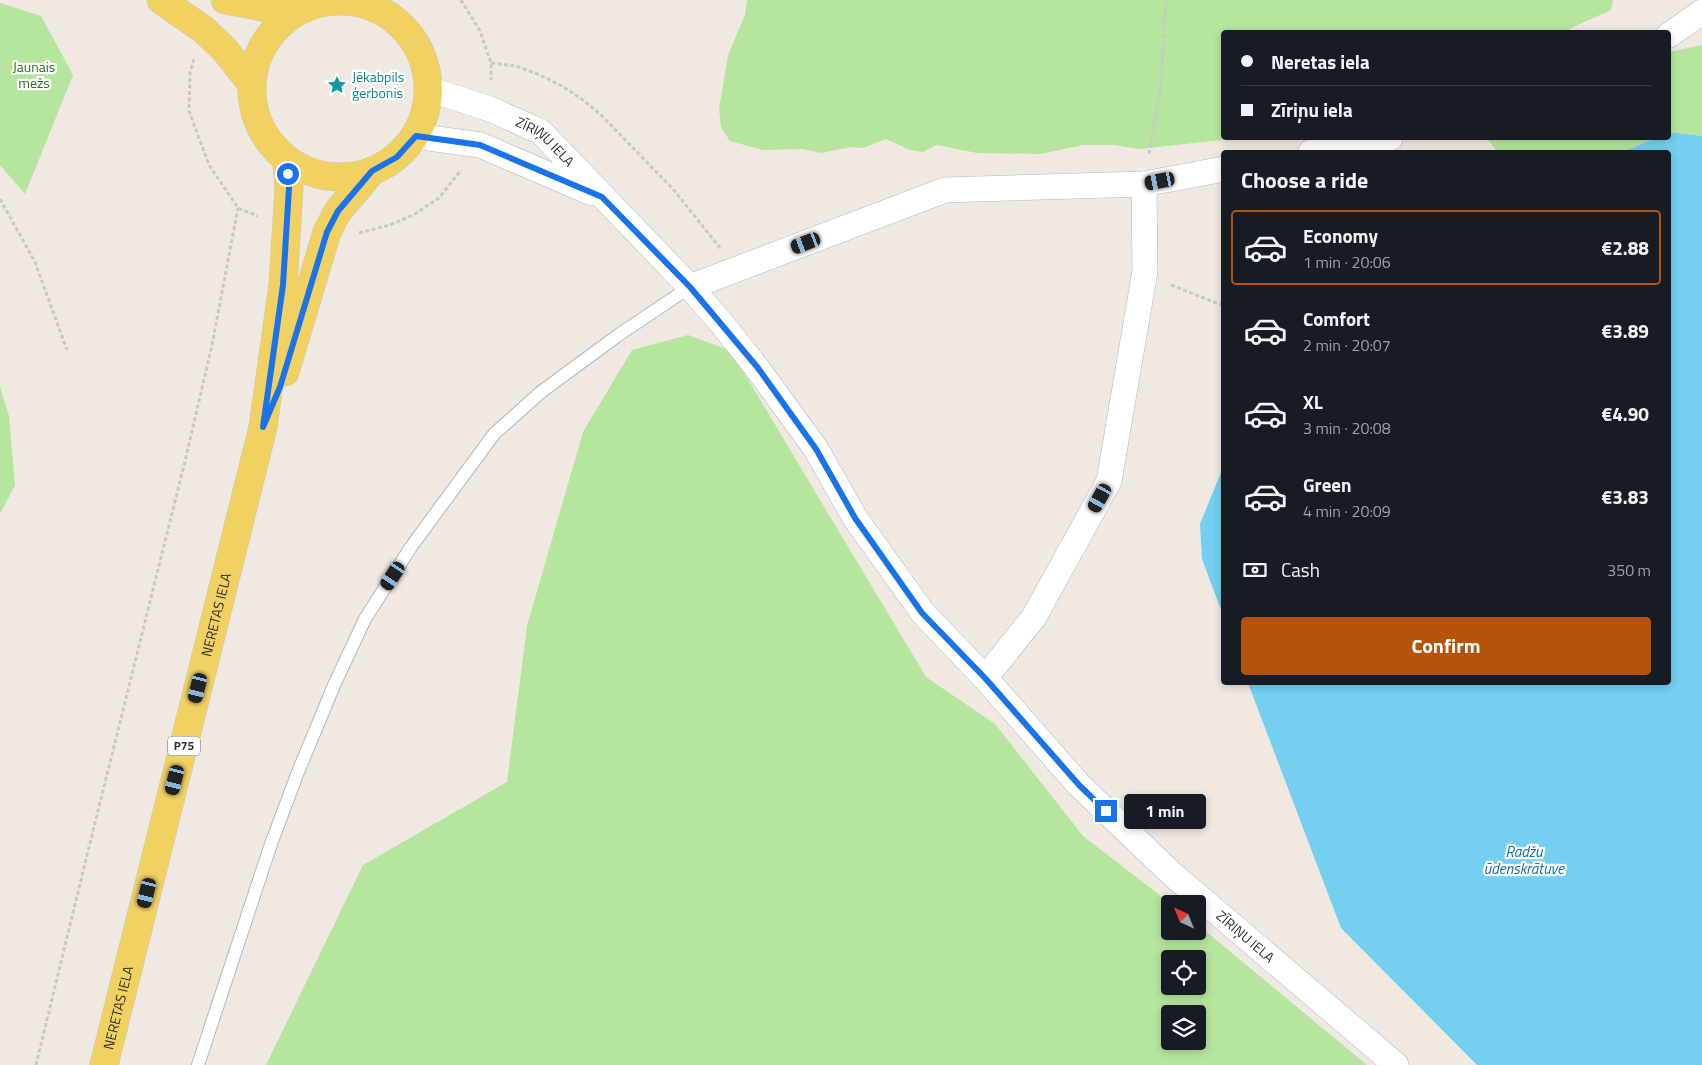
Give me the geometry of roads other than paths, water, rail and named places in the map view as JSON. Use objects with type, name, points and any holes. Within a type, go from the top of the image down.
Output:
[{"type":"main road","points":[[161,0],[204,30],[252,83]]},
{"type":"main road","points":[[225,0],[291,15]]},
{"type":"main road","points":[[334,0],[360,2],[385,12],[405,28],[418,46],[426,67],[429,88],[425,113],[416,136],[397,157],[372,171],[343,177],[314,174],[287,160],[271,144],[260,126],[253,105],[252,83],[255,63],[263,44],[276,28],[291,15],[312,5],[334,0]]},
{"type":"main road","points":[[396,0],[405,28]]},
{"type":"main road","name":"NERETAS IELA","points":[[104,1065],[263,427],[283,285],[289,188],[287,160]]},
{"type":"main road","name":"NERETAS IELA","points":[[263,427],[280,387],[327,232],[338,211],[372,171]]},
{"type":"street","points":[[1671,34],[1702,12]]},
{"type":"street","name":"ZĪRIŅU IELA","points":[[429,88],[490,109],[541,132],[690,287],[758,368],[816,449],[855,518],[922,613],[985,678],[1079,785],[1172,874],[1396,1065]]},
{"type":"street","name":"ZĪRIŅU IELA","points":[[416,136],[480,145],[602,197]]},
{"type":"street","points":[[1322,150],[1379,140]]},
{"type":"street","points":[[690,287],[944,190],[1144,184],[1221,170]]},
{"type":"street","points":[[985,678],[1034,617],[1109,481],[1145,271],[1144,184]]},
{"type":"lane","points":[[198,1065],[271,844],[298,772],[335,683],[365,619],[411,547],[494,434],[541,392],[690,287]]},
{"type":"water","name":"Radžu ūdenskrātuve","points":[[1671,132],[1702,136],[1702,1065],[1477,1065],[1341,928],[1249,685],[1671,685],[1671,150],[1627,150],[1651,140],[1671,140]]},
{"type":"water","points":[[1221,472],[1221,610],[1202,559],[1200,524]]},
{"type":"place","name":"Jēkabpils ģerbonis","points":[[337,85]]},
{"type":"park label","name":"Jaunais mežs","points":[[34,76]]}]
